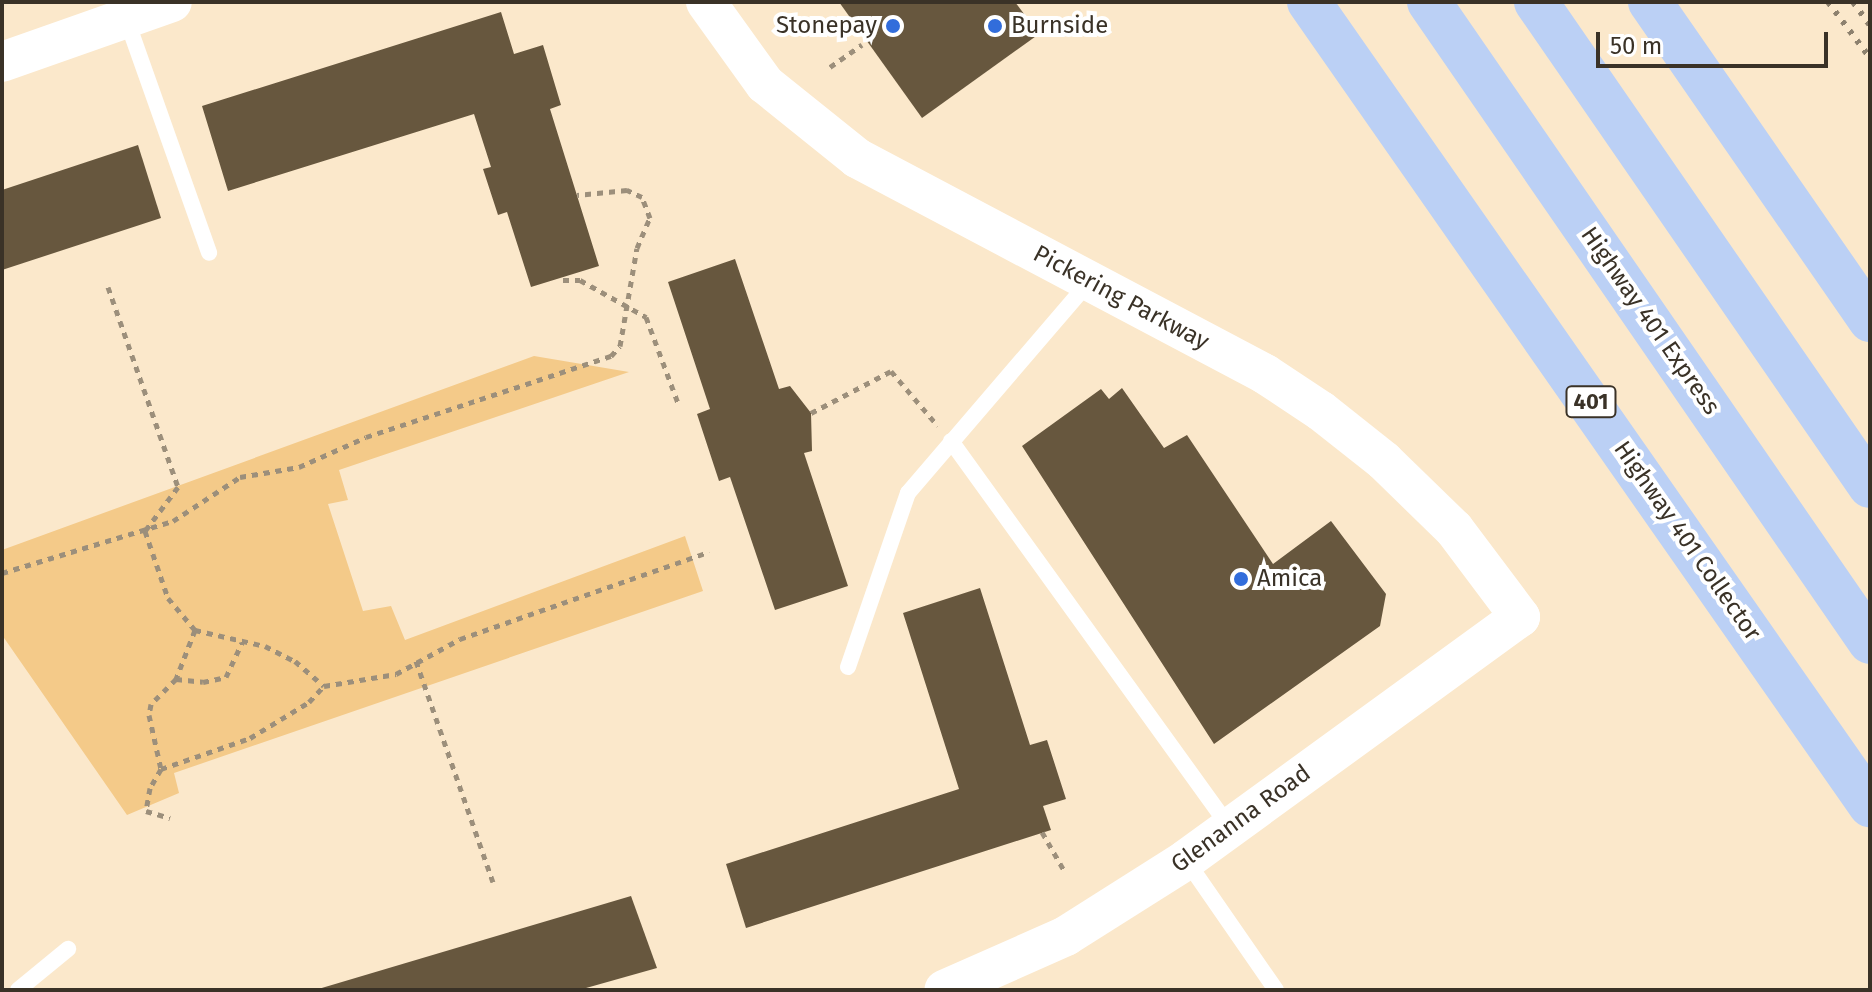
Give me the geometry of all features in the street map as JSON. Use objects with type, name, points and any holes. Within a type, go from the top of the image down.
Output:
[{"type":"highway","name":"Highway 401 Collector","points":[[1309,2],[1870,805]]},
{"type":"highway","name":"Highway 401 Express","points":[[1429,2],[1870,642]]},
{"type":"highway","points":[[1536,2],[1870,486]]},
{"type":"highway","points":[[1650,2],[1870,320]]},
{"type":"street","points":[[2,62],[172,2]]},
{"type":"street","name":"Pickering Parkway","points":[[706,2],[765,84],[857,158],[1265,374],[1321,411],[1384,461],[1454,529],[1520,617]]},
{"type":"street","name":"Glenanna Road","points":[[944,990],[1066,936],[1186,860],[1520,617]]},
{"type":"lane","points":[[126,18],[209,253]]},
{"type":"lane","points":[[848,667],[908,493],[1091,280]]},
{"type":"lane","points":[[951,441],[1230,828]]},
{"type":"lane","points":[[1186,860],[1276,990]]},
{"type":"lane","points":[[18,990],[68,949]]},
{"type":"path","points":[[830,67],[862,45]]},
{"type":"path","points":[[2,573],[173,521],[240,477],[299,467],[366,437],[611,356],[620,346],[637,248],[650,228],[642,197],[627,190],[577,195]]},
{"type":"path","points":[[563,280],[580,280],[646,317],[678,403]]},
{"type":"path","points":[[108,287],[178,487],[145,531]]},
{"type":"path","points":[[811,413],[891,371],[951,441]]},
{"type":"path","points":[[145,531],[168,598],[195,630],[265,646],[295,661],[324,686]]},
{"type":"path","points":[[170,818],[146,811],[150,788],[161,769],[250,738],[309,702],[324,686],[396,674],[460,639],[709,552]]},
{"type":"path","points":[[161,769],[149,715],[151,704],[176,679],[195,630]]},
{"type":"path","points":[[176,679],[203,682],[226,677],[242,643]]},
{"type":"path","points":[[416,661],[493,882]]},
{"type":"path","points":[[1042,832],[1065,872]]},
{"type":"shaded area","points":[[534,356],[629,372],[339,470],[348,500],[328,504],[363,611],[391,606],[405,640],[685,536],[703,591],[174,773],[179,793],[127,815],[2,635],[2,550]]},
{"type":"building","points":[[839,2],[1015,2],[1039,34],[922,118]]},
{"type":"building","points":[[501,12],[514,54],[543,45],[561,105],[550,109],[599,266],[531,287],[507,212],[498,215],[483,169],[491,167],[474,114],[228,191],[202,106]]},
{"type":"building","points":[[138,145],[161,218],[2,270],[2,190]]},
{"type":"building","points":[[735,259],[779,389],[790,386],[811,413],[812,451],[804,453],[848,586],[775,610],[730,477],[719,481],[697,414],[710,409],[668,282]]},
{"type":"building","name":"Amica","points":[[1122,388],[1164,448],[1187,435],[1273,564],[1331,521],[1386,594],[1380,626],[1214,744],[1022,446],[1101,389],[1109,399]]},
{"type":"building","points":[[980,588],[1030,745],[1047,740],[1066,799],[1043,806],[1051,830],[746,928],[726,864],[959,789],[903,613]]},
{"type":"building","points":[[631,896],[657,968],[579,990],[315,990]]},
{"type":"railway","points":[[1828,2],[1870,58]]},
{"type":"railway","points":[[1853,2],[1870,25]]},
{"type":"place","name":"Stonepay","points":[[893,26]]},
{"type":"place","name":"Burnside","points":[[995,26]]},
{"type":"place","name":"Amica","points":[[1241,579]]}]
